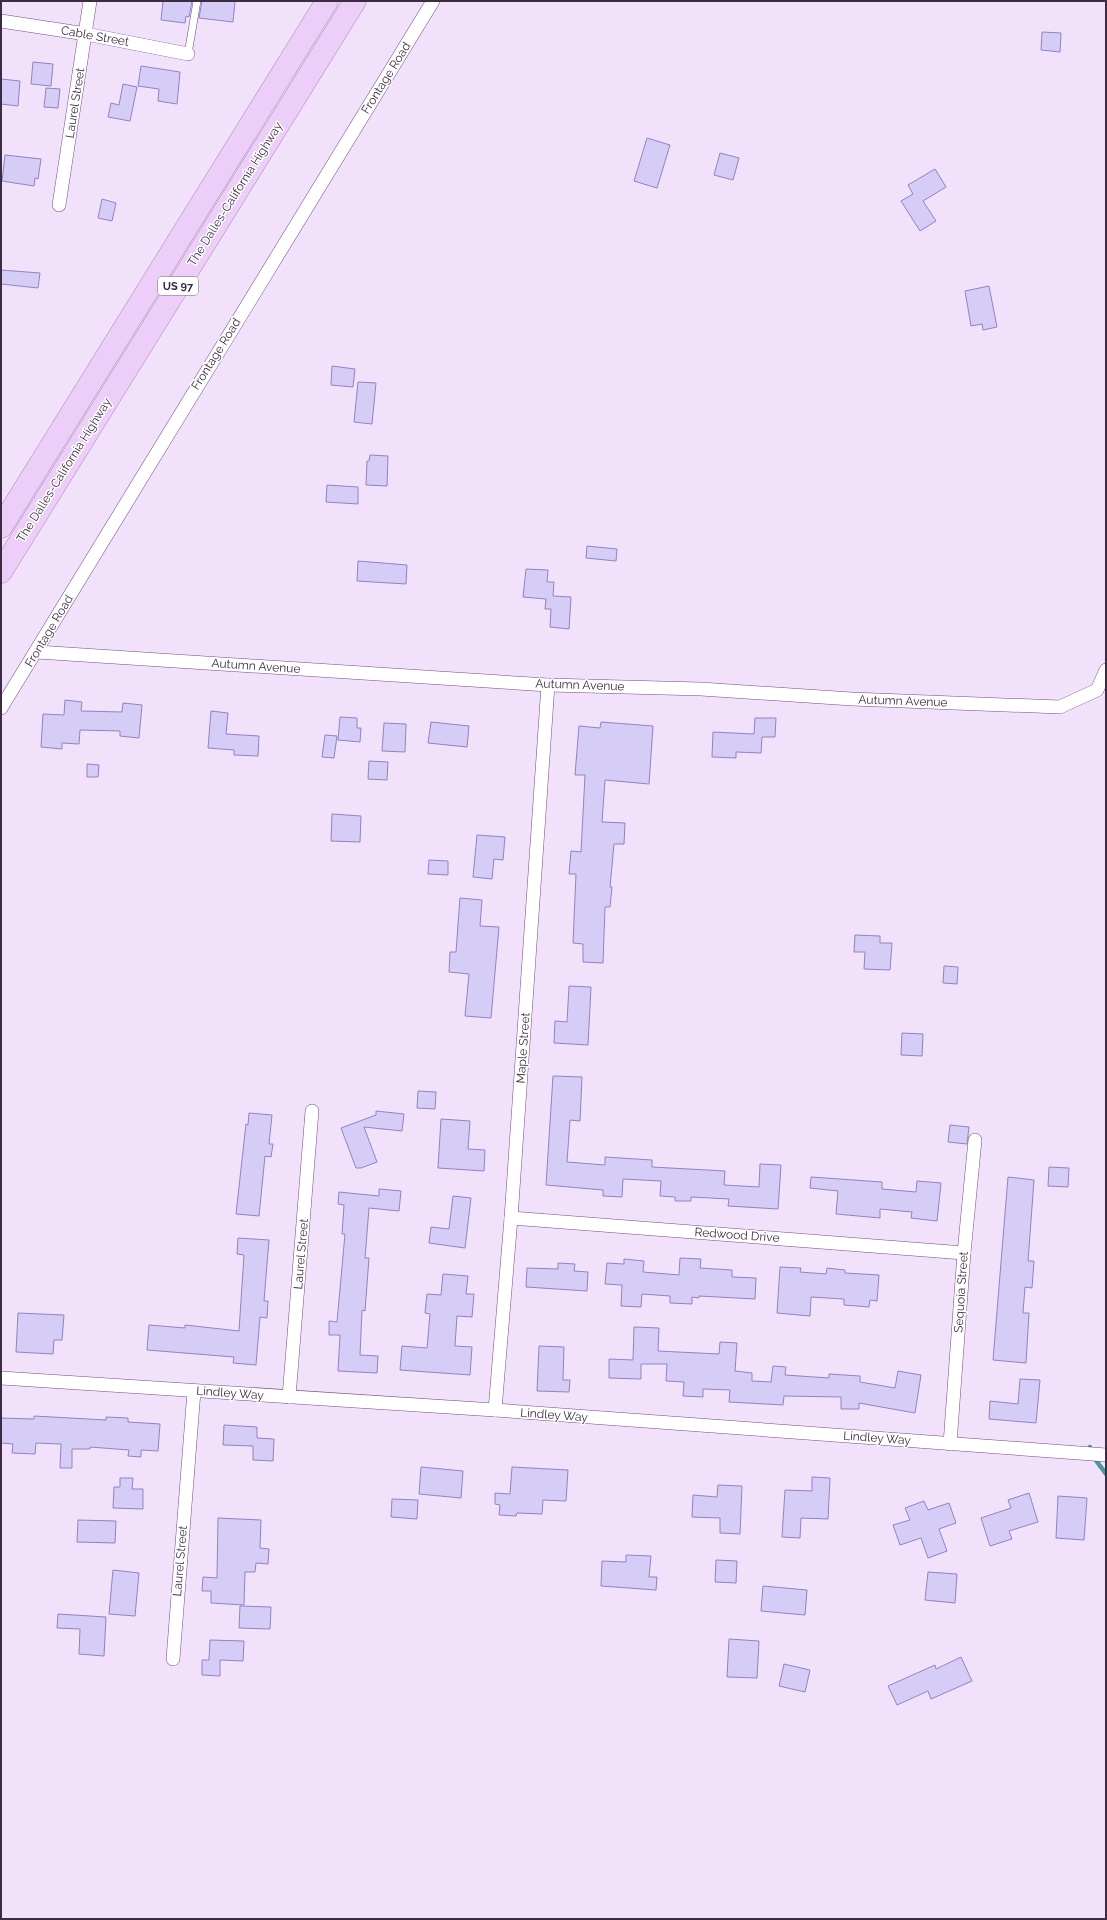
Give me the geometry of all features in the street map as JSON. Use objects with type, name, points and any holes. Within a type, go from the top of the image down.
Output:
[{"type":"highway","name":"The Dalles-California Highway","points":[[1,527],[327,1]]},
{"type":"highway","name":"The Dalles-California Highway","points":[[1,572],[355,1]]},
{"type":"street","name":"Laurel Street","points":[[59,205],[90,1]]},
{"type":"street","name":"Frontage Road","points":[[1,708],[37,652],[146,470],[433,1]]},
{"type":"street","name":"Cable Street","points":[[1,21],[86,34],[188,54]]},
{"type":"street","name":"Autumn Avenue","points":[[37,652],[548,685],[701,689],[852,699],[1060,707],[1097,690],[1106,670]]},
{"type":"street","name":"Maple Street","points":[[495,1410],[511,1218],[548,685]]},
{"type":"street","name":"Laurel Street","points":[[289,1397],[312,1111]]},
{"type":"street","name":"Sequoia Street","points":[[950,1444],[964,1253],[975,1140]]},
{"type":"street","name":"Redwood Drive","points":[[511,1218],[964,1253]]},
{"type":"street","name":"Lindley Way","points":[[1,1378],[495,1410],[1106,1455]]},
{"type":"street","name":"Laurel Street","points":[[173,1659],[194,1391]]},
{"type":"lane","points":[[188,54],[197,1]]},
{"type":"building","points":[[163,1],[192,1],[189,17],[186,16],[185,23],[161,20]]},
{"type":"building","points":[[202,1],[235,1],[233,22],[199,18]]},
{"type":"building","points":[[1042,32],[1061,33],[1060,52],[1041,50]]},
{"type":"building","points":[[33,62],[53,64],[51,86],[31,84]]},
{"type":"building","points":[[141,66],[180,72],[177,104],[158,101],[159,89],[138,86]]},
{"type":"building","points":[[1,79],[20,81],[18,106],[1,104]]},
{"type":"building","points":[[123,84],[137,87],[130,121],[108,117],[111,103],[119,105]]},
{"type":"building","points":[[46,88],[60,89],[58,108],[44,107]]},
{"type":"building","points":[[647,138],[670,145],[657,188],[634,181]]},
{"type":"building","points":[[720,153],[739,158],[733,180],[714,175]]},
{"type":"building","points":[[5,155],[41,159],[38,179],[35,178],[34,186],[2,181]]},
{"type":"building","points":[[935,169],[946,187],[923,201],[936,221],[920,231],[901,201],[913,194],[908,185]]},
{"type":"building","points":[[102,199],[116,203],[112,221],[98,218]]},
{"type":"building","points":[[1,270],[40,273],[38,288],[1,284]]},
{"type":"building","points":[[989,286],[997,327],[983,330],[982,324],[971,326],[965,291]]},
{"type":"building","points":[[332,366],[355,369],[353,387],[331,385]]},
{"type":"building","points":[[358,382],[376,383],[372,424],[354,422]]},
{"type":"building","points":[[370,455],[388,456],[387,486],[366,485],[367,461],[369,461]]},
{"type":"building","points":[[327,485],[358,487],[358,504],[326,502]]},
{"type":"building","points":[[587,546],[617,549],[616,561],[586,558]]},
{"type":"building","points":[[358,561],[407,565],[406,584],[357,581]]},
{"type":"building","points":[[526,569],[548,570],[547,582],[554,582],[553,596],[571,597],[569,629],[550,627],[551,609],[545,609],[546,599],[523,597]]},
{"type":"building","points":[[65,700],[82,702],[81,711],[122,712],[123,703],[142,705],[139,738],[120,736],[120,731],[80,730],[79,744],[62,743],[62,749],[41,747],[43,714],[64,715]]},
{"type":"building","points":[[211,711],[228,713],[226,734],[259,736],[258,756],[234,755],[234,750],[208,748]]},
{"type":"building","points":[[340,717],[357,718],[357,728],[361,728],[360,742],[338,740]]},
{"type":"building","points":[[755,718],[776,718],[775,737],[762,737],[761,753],[736,752],[736,758],[712,757],[713,732],[754,734]]},
{"type":"building","points":[[431,722],[469,726],[467,747],[428,743]]},
{"type":"building","points":[[601,722],[653,726],[649,784],[605,780],[602,822],[625,823],[624,844],[614,844],[610,887],[612,887],[610,907],[605,907],[603,963],[583,962],[583,944],[573,943],[576,874],[569,874],[571,851],[581,852],[585,775],[575,775],[579,726],[600,728]]},
{"type":"building","points":[[384,723],[406,724],[405,752],[382,751]]},
{"type":"building","points":[[325,735],[337,736],[334,758],[322,757]]},
{"type":"building","points":[[369,761],[388,762],[387,780],[368,779]]},
{"type":"building","points":[[87,764],[99,765],[98,777],[87,777]]},
{"type":"building","points":[[332,814],[361,816],[360,842],[331,841]]},
{"type":"building","points":[[477,835],[505,837],[503,860],[494,859],[492,879],[473,877]]},
{"type":"building","points":[[429,860],[448,861],[448,875],[428,874]]},
{"type":"building","points":[[460,898],[482,900],[480,926],[499,927],[491,1018],[465,1016],[469,974],[449,972],[450,952],[456,952]]},
{"type":"building","points":[[855,935],[880,936],[880,943],[892,943],[890,970],[864,969],[865,952],[854,952]]},
{"type":"building","points":[[944,966],[958,967],[957,984],[943,983]]},
{"type":"building","points":[[569,986],[591,987],[588,1045],[554,1043],[555,1021],[567,1022]]},
{"type":"building","points":[[902,1033],[923,1034],[922,1056],[901,1055]]},
{"type":"building","points":[[553,1076],[582,1077],[580,1121],[570,1120],[567,1162],[605,1165],[605,1157],[652,1160],[652,1167],[725,1171],[724,1185],[759,1187],[760,1164],[781,1165],[778,1209],[728,1206],[729,1199],[691,1197],[691,1201],[675,1201],[675,1197],[660,1196],[661,1181],[623,1179],[622,1197],[603,1196],[603,1190],[546,1185]]},
{"type":"building","points":[[418,1091],[436,1092],[435,1109],[417,1108]]},
{"type":"building","points":[[376,1111],[404,1114],[402,1131],[364,1127],[377,1162],[361,1168],[356,1168],[341,1128],[376,1115]]},
{"type":"building","points":[[249,1113],[272,1115],[269,1144],[273,1144],[271,1157],[265,1156],[259,1216],[236,1214],[246,1124],[248,1125]]},
{"type":"building","points":[[441,1119],[470,1121],[468,1149],[485,1150],[484,1171],[438,1168]]},
{"type":"building","points":[[950,1125],[969,1127],[967,1144],[948,1142]]},
{"type":"building","points":[[1049,1167],[1069,1168],[1068,1187],[1048,1186]]},
{"type":"building","points":[[811,1177],[882,1182],[882,1189],[916,1192],[917,1181],[941,1183],[937,1221],[911,1218],[912,1212],[880,1209],[880,1218],[836,1214],[838,1191],[810,1188]]},
{"type":"building","points":[[1008,1177],[1034,1180],[1028,1261],[1034,1261],[1032,1288],[1025,1287],[1023,1313],[1029,1313],[1026,1363],[993,1360]]},
{"type":"building","points":[[379,1189],[401,1191],[399,1211],[369,1208],[365,1258],[369,1258],[365,1311],[362,1310],[360,1355],[378,1356],[377,1373],[338,1371],[340,1335],[329,1335],[329,1321],[337,1322],[345,1234],[342,1234],[344,1205],[338,1204],[339,1192],[379,1196]]},
{"type":"building","points":[[453,1196],[471,1198],[465,1248],[429,1243],[431,1227],[449,1229]]},
{"type":"building","points":[[238,1238],[269,1240],[264,1301],[268,1301],[267,1318],[260,1317],[256,1365],[233,1363],[234,1357],[147,1350],[149,1325],[185,1328],[185,1325],[239,1331],[244,1255],[237,1254]]},
{"type":"building","points":[[680,1258],[701,1259],[700,1268],[732,1270],[732,1277],[756,1278],[755,1299],[699,1296],[699,1298],[692,1297],[692,1304],[670,1303],[670,1296],[642,1294],[641,1307],[621,1306],[622,1285],[605,1284],[607,1263],[624,1264],[624,1259],[644,1261],[643,1272],[679,1275]]},
{"type":"building","points":[[558,1263],[575,1264],[574,1271],[588,1272],[587,1291],[526,1287],[527,1268],[558,1269]]},
{"type":"building","points":[[780,1267],[801,1268],[800,1272],[826,1274],[827,1268],[845,1270],[845,1273],[879,1275],[877,1301],[870,1300],[869,1307],[844,1305],[844,1299],[811,1297],[810,1316],[777,1313]]},
{"type":"building","points":[[443,1274],[468,1276],[466,1294],[474,1294],[472,1317],[457,1316],[455,1346],[472,1347],[470,1375],[400,1370],[402,1346],[427,1348],[430,1314],[425,1313],[427,1294],[441,1295]]},
{"type":"building","points":[[18,1313],[64,1315],[62,1340],[54,1340],[53,1354],[16,1352]]},
{"type":"building","points":[[634,1327],[659,1328],[658,1351],[719,1354],[720,1342],[737,1343],[735,1371],[752,1373],[752,1381],[771,1382],[773,1366],[786,1367],[785,1375],[829,1378],[829,1374],[860,1376],[860,1382],[895,1388],[898,1371],[921,1375],[915,1413],[859,1403],[859,1409],[841,1409],[841,1397],[784,1396],[783,1405],[729,1402],[730,1390],[703,1389],[703,1397],[683,1396],[684,1382],[666,1381],[667,1364],[641,1364],[641,1379],[609,1378],[609,1359],[633,1360]]},
{"type":"building","points":[[539,1346],[564,1347],[563,1380],[570,1380],[569,1392],[537,1391]]},
{"type":"building","points":[[1020,1379],[1040,1380],[1036,1423],[989,1419],[990,1401],[1018,1404]]},
{"type":"building","points":[[34,1416],[106,1420],[106,1417],[128,1418],[128,1422],[160,1424],[158,1451],[141,1450],[141,1457],[128,1456],[129,1450],[90,1447],[90,1449],[72,1449],[72,1468],[60,1468],[61,1444],[36,1443],[35,1454],[12,1453],[13,1444],[1,1443],[1,1418],[34,1419]]},
{"type":"building","points":[[224,1425],[257,1427],[257,1438],[274,1439],[273,1461],[253,1460],[253,1446],[223,1445]]},
{"type":"building","points":[[421,1467],[463,1471],[461,1498],[419,1494]]},
{"type":"building","points":[[512,1467],[568,1470],[566,1501],[543,1500],[542,1514],[517,1513],[516,1516],[499,1515],[500,1505],[495,1504],[495,1493],[510,1494]]},
{"type":"building","points":[[812,1477],[830,1478],[828,1519],[801,1518],[800,1538],[782,1537],[785,1490],[812,1491]]},
{"type":"building","points":[[120,1478],[133,1478],[132,1489],[143,1489],[143,1509],[113,1508],[114,1487],[120,1487]]},
{"type":"building","points":[[718,1485],[742,1486],[740,1534],[720,1533],[720,1518],[692,1517],[693,1495],[717,1497]]},
{"type":"building","points":[[1029,1493],[1038,1522],[1009,1531],[1012,1539],[990,1546],[981,1518],[1011,1508],[1008,1500]]},
{"type":"building","points":[[1058,1496],[1087,1498],[1084,1540],[1056,1538]]},
{"type":"building","points":[[392,1499],[418,1500],[417,1519],[391,1517]]},
{"type":"building","points":[[924,1501],[928,1510],[949,1503],[956,1523],[939,1529],[947,1551],[928,1558],[921,1538],[900,1545],[893,1525],[910,1520],[905,1508]]},
{"type":"building","points":[[218,1518],[261,1520],[260,1548],[269,1549],[268,1564],[256,1563],[255,1572],[245,1572],[244,1605],[211,1603],[211,1591],[202,1591],[203,1577],[217,1578]]},
{"type":"building","points":[[78,1520],[116,1521],[115,1543],[77,1542]]},
{"type":"building","points":[[626,1555],[651,1556],[649,1577],[657,1577],[656,1590],[601,1586],[602,1561],[626,1562]]},
{"type":"building","points":[[716,1560],[737,1561],[736,1583],[715,1582]]},
{"type":"building","points":[[113,1570],[139,1573],[135,1616],[109,1614]]},
{"type":"building","points":[[928,1572],[957,1574],[955,1603],[925,1600]]},
{"type":"building","points":[[763,1586],[807,1590],[805,1615],[761,1611]]},
{"type":"building","points":[[240,1606],[271,1607],[270,1629],[239,1628]]},
{"type":"building","points":[[58,1614],[106,1617],[104,1656],[79,1654],[80,1629],[57,1628]]},
{"type":"building","points":[[729,1639],[759,1641],[757,1678],[727,1677]]},
{"type":"building","points":[[210,1640],[244,1641],[243,1661],[220,1660],[220,1676],[202,1675],[202,1660],[209,1660]]},
{"type":"building","points":[[961,1657],[972,1681],[931,1699],[928,1691],[897,1705],[888,1686],[935,1665],[936,1669]]},
{"type":"building","points":[[784,1664],[810,1670],[805,1692],[779,1686]]},
{"type":"waterway","points":[[1090,1447],[1092,1455],[1106,1474]]}]
